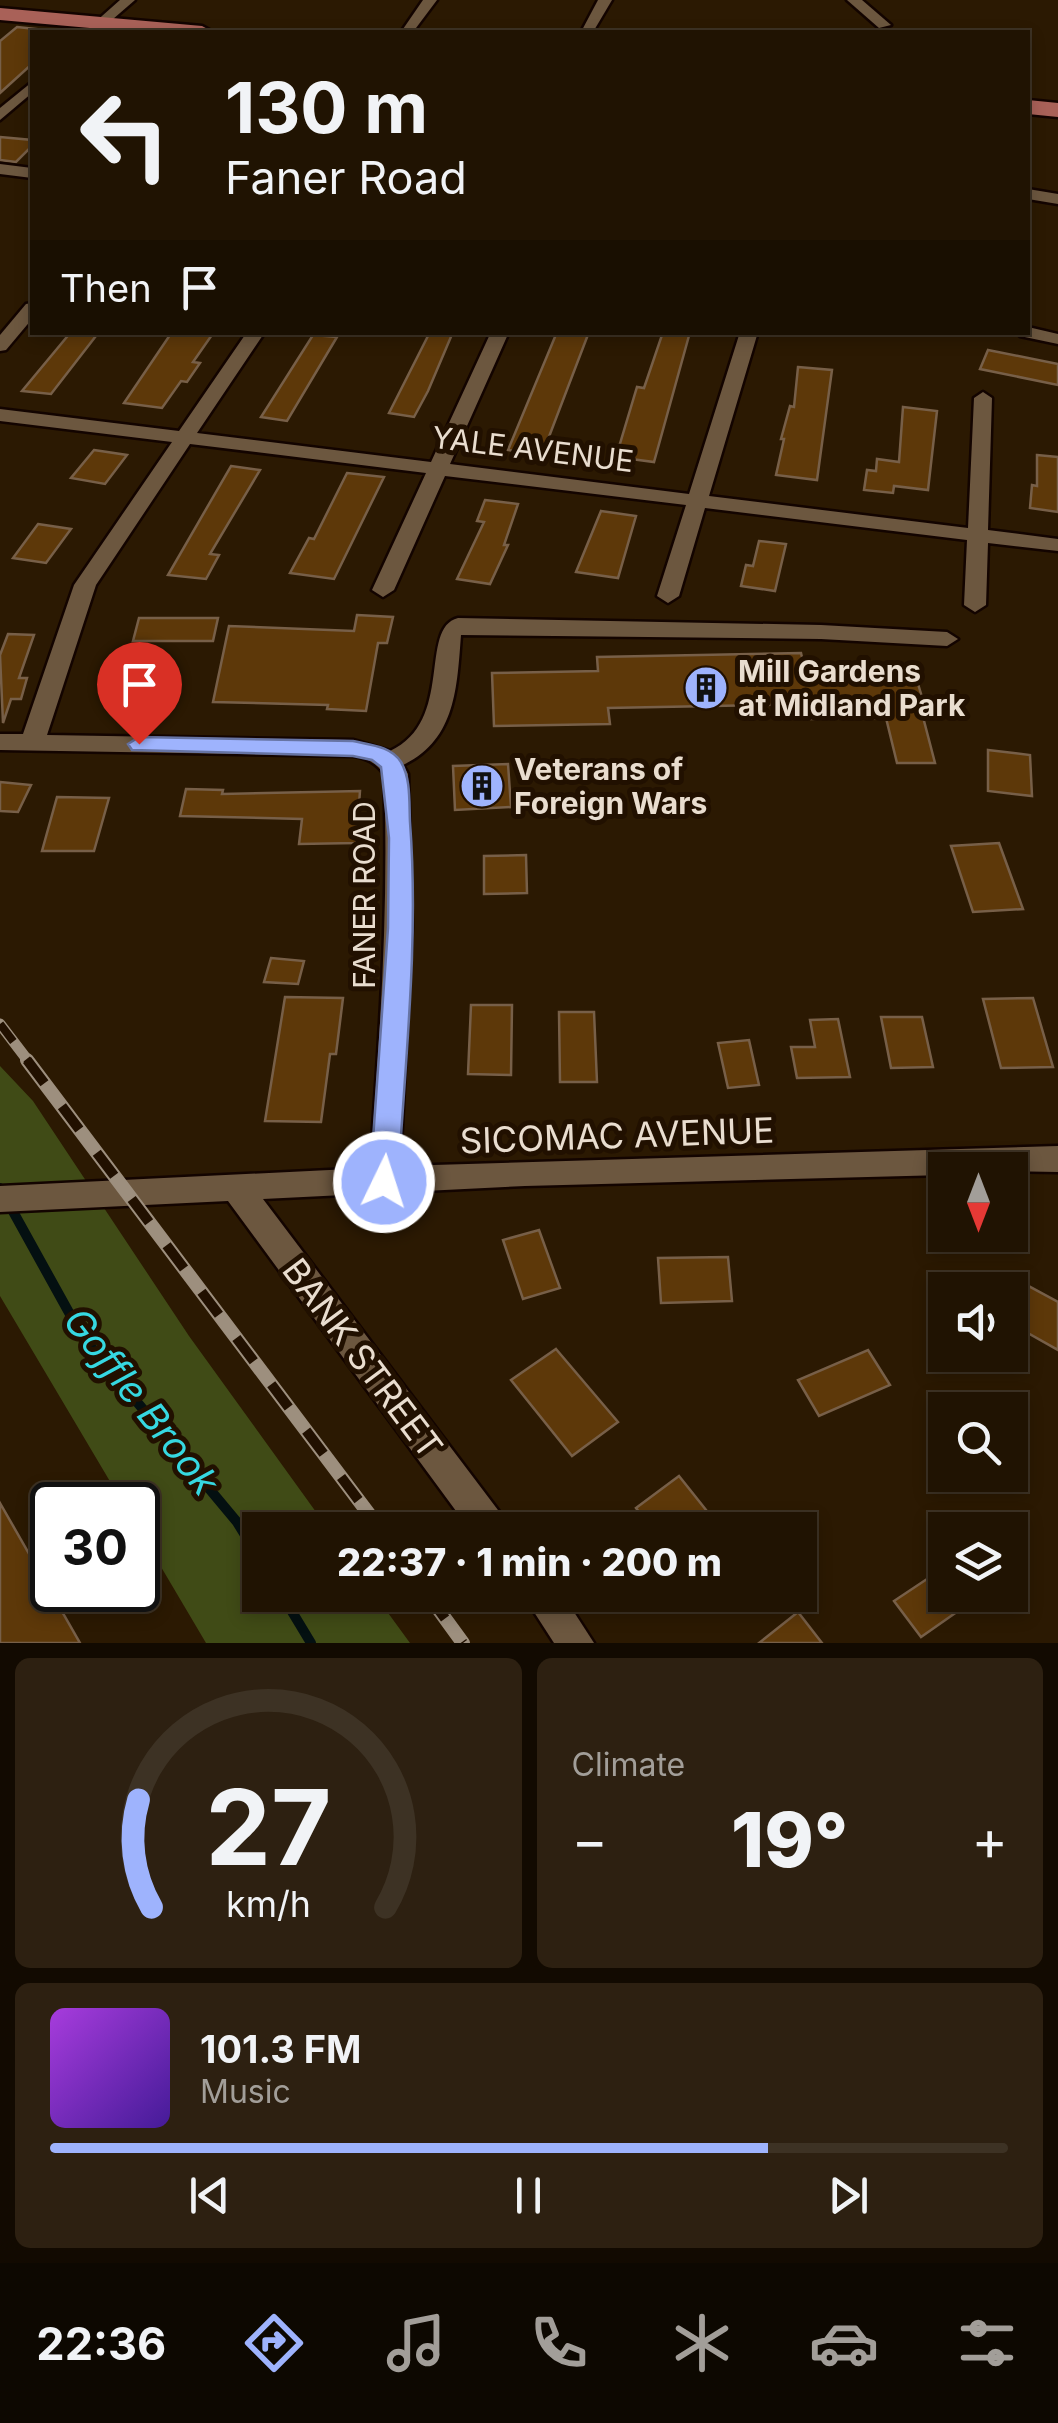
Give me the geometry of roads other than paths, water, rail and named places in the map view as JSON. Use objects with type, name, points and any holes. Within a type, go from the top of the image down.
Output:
[{"type":"main road","points":[[0,14],[95,28],[148,30]]},
{"type":"main road","points":[[1030,107],[1058,110]]},
{"type":"street","points":[[95,28],[128,0]]},
{"type":"street","points":[[408,30],[430,0]]},
{"type":"street","points":[[588,30],[605,0]]},
{"type":"street","points":[[854,0],[884,25]]},
{"type":"street","points":[[0,116],[30,88]]},
{"type":"street","points":[[0,170],[30,173]]},
{"type":"street","points":[[1030,194],[1058,198]]},
{"type":"street","points":[[0,346],[30,310]]},
{"type":"street","points":[[1030,333],[1058,339]]},
{"type":"street","points":[[32,743],[85,585],[254,335]]},
{"type":"street","points":[[384,590],[499,335]]},
{"type":"street","points":[[668,596],[748,335]]},
{"type":"street","points":[[975,605],[983,398]]},
{"type":"street","name":"YALE AVENUE","points":[[0,416],[1058,545]]},
{"type":"street","points":[[388,762],[413,753],[438,723],[450,633],[458,626],[822,632],[947,639]]},
{"type":"street","name":"FANER ROAD","points":[[0,742],[353,748],[379,754],[388,762],[396,774],[401,862],[400,961],[384,1182]]},
{"type":"street","name":"SICOMAC AVENUE","points":[[0,1199],[526,1174],[1056,1160]]},
{"type":"street","name":"BANK STREET","points":[[235,1186],[479,1512]]},
{"type":"street","points":[[553,1612],[576,1643]]},
{"type":"waterway","name":"Goffle Brook","points":[[0,1188],[82,1336],[242,1530]]},
{"type":"waterway","name":"Goffle Brook","points":[[292,1612],[311,1643]]},
{"type":"railway","points":[[0,1024],[29,1062]]},
{"type":"railway","points":[[27,1060],[367,1512]]},
{"type":"railway","points":[[440,1612],[463,1643]]},
{"type":"place","name":"Mill Gardens at Midland Park","points":[[706,688]]},
{"type":"place","name":"Veterans of Foreign Wars","points":[[482,786]]}]
